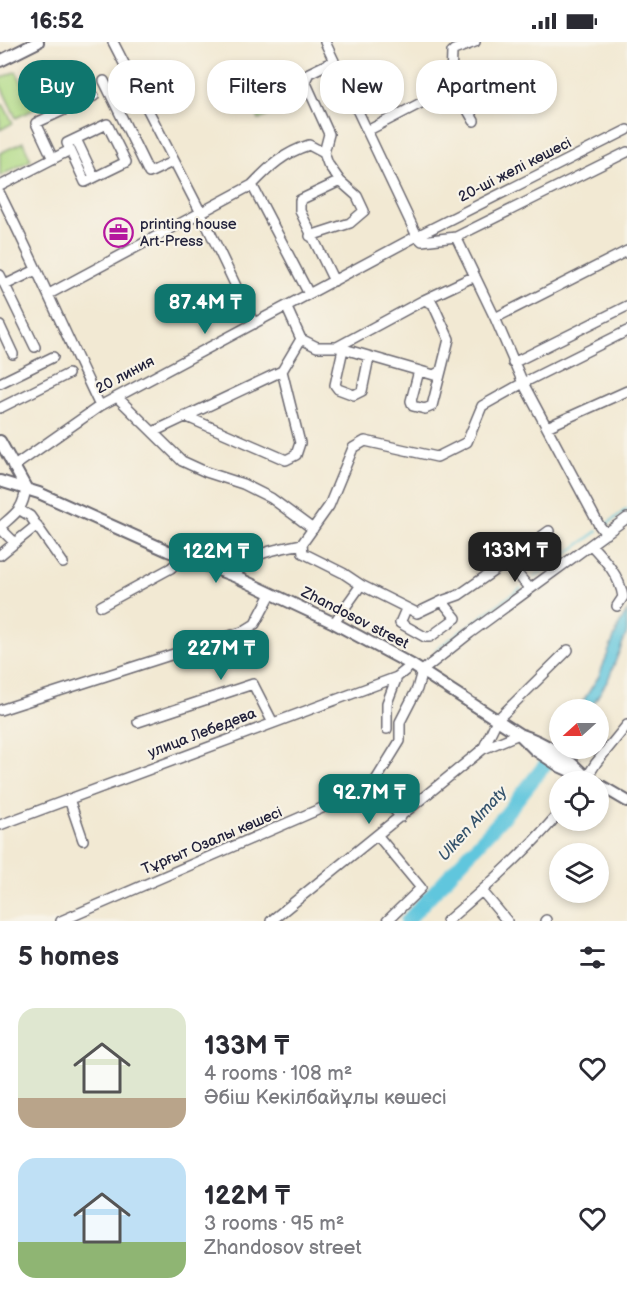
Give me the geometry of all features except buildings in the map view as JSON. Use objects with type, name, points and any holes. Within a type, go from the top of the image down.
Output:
[{"type":"main road","points":[[0,61],[38,42]]},
{"type":"main road","points":[[0,441],[26,488]]},
{"type":"main road","name":"Zhandosov street","points":[[0,481],[26,488],[183,557],[234,576],[334,623],[417,668],[577,771]]},
{"type":"main road","points":[[609,790],[626,799]]},
{"type":"street","points":[[113,42],[201,213],[254,324]]},
{"type":"street","points":[[325,42],[333,60]]},
{"type":"street","points":[[450,60],[454,50],[475,42]]},
{"type":"street","points":[[310,236],[351,223],[364,212],[357,196],[340,181],[328,164],[324,153],[329,134],[305,81],[309,73],[320,68]]},
{"type":"street","points":[[105,81],[149,173],[174,161]]},
{"type":"street","points":[[367,131],[416,106]]},
{"type":"street","points":[[52,159],[36,123],[55,114]]},
{"type":"street","points":[[359,114],[417,236],[422,241],[456,237],[627,152]]},
{"type":"street","points":[[470,114],[474,122]]},
{"type":"street","points":[[107,124],[126,162],[85,182],[70,150],[67,143],[107,124]]},
{"type":"street","name":"20-ші желі көшесі","points":[[417,236],[627,130]]},
{"type":"street","points":[[76,139],[94,177]]},
{"type":"street","points":[[49,294],[252,185],[273,163],[296,149],[309,145],[324,153]]},
{"type":"street","points":[[0,186],[70,150]]},
{"type":"street","points":[[334,281],[310,236],[300,211],[300,200],[340,181]]},
{"type":"street","points":[[252,185],[309,294]]},
{"type":"street","points":[[0,194],[100,406]]},
{"type":"street","name":"20 линия","points":[[13,466],[100,406],[417,236]]},
{"type":"street","points":[[456,237],[523,383],[606,534]]},
{"type":"street","points":[[495,318],[627,251]]},
{"type":"street","points":[[0,299],[7,290],[36,270]]},
{"type":"street","points":[[0,275],[35,347]]},
{"type":"street","points":[[340,348],[424,300],[475,276]]},
{"type":"street","points":[[419,371],[411,401],[413,406],[425,409],[432,406],[449,339],[433,304],[424,300]]},
{"type":"street","points":[[286,306],[301,339],[317,348],[340,348],[434,375],[441,371]]},
{"type":"street","points":[[513,363],[627,306]]},
{"type":"street","points":[[0,326],[14,354]]},
{"type":"street","points":[[234,576],[243,563],[252,557],[302,544],[328,506],[353,448],[365,441],[437,457],[467,442],[482,406],[627,331]]},
{"type":"street","points":[[153,432],[282,371],[301,339]]},
{"type":"street","points":[[340,348],[335,385],[338,389],[354,395],[362,391],[369,357]]},
{"type":"street","points":[[0,383],[53,357]]},
{"type":"street","points":[[185,416],[286,460],[296,455],[300,443],[282,371]]},
{"type":"street","points":[[0,408],[68,374]]},
{"type":"street","points":[[547,427],[627,391]]},
{"type":"street","points":[[117,397],[182,461],[206,472],[243,484],[271,498],[313,530]]},
{"type":"street","points":[[15,543],[0,527],[20,510],[24,503],[26,488]]},
{"type":"street","points":[[20,510],[30,516],[63,563]]},
{"type":"street","name":"улица Лебедева","points":[[0,825],[417,668],[627,518]]},
{"type":"street","points":[[0,555],[37,525]]},
{"type":"street","points":[[302,544],[303,553],[417,613],[459,595],[549,531]]},
{"type":"street","points":[[591,545],[602,556],[620,582],[623,597],[617,606]]},
{"type":"street","points":[[101,606],[171,568],[183,557]]},
{"type":"street","points":[[505,563],[510,565],[530,589]]},
{"type":"street","points":[[334,623],[361,585]]},
{"type":"street","points":[[0,710],[242,632],[255,624],[271,594]]},
{"type":"street","points":[[406,609],[400,623],[428,638],[456,618],[442,601]]},
{"type":"street","points":[[483,749],[497,720],[568,650]]},
{"type":"street","points":[[401,817],[380,795],[371,792],[400,741],[400,722],[417,689],[417,668]]},
{"type":"street","points":[[387,729],[387,703],[398,677]]},
{"type":"street","points":[[138,722],[253,684],[273,723]]},
{"type":"street","points":[[593,771],[627,725]]},
{"type":"street","points":[[271,921],[483,749],[519,734]]},
{"type":"street","name":"Тұрғыт Озалы көшесі","points":[[61,921],[359,792],[371,792]]},
{"type":"street","points":[[69,799],[83,840]]},
{"type":"street","points":[[447,921],[482,891],[549,825]]},
{"type":"street","points":[[378,836],[421,888],[387,921]]},
{"type":"street","points":[[482,891],[507,921]]},
{"type":"green space","points":[[16,71],[18,75],[18,114],[24,114],[16,118],[0,84],[0,79]]},
{"type":"green space","points":[[3,104],[13,123],[0,130],[0,106]]},
{"type":"green space","points":[[256,114],[272,114],[259,120]]},
{"type":"green space","points":[[23,142],[31,160],[0,176],[0,153]]},
{"type":"water","points":[[627,611],[627,632],[608,680],[596,699],[584,699],[599,676],[619,625]]},
{"type":"waterway","points":[[606,525],[627,509]]},
{"type":"waterway","points":[[534,577],[598,531]]},
{"type":"waterway","points":[[435,650],[521,588]]},
{"type":"waterway","name":"Ulken Almaty","points":[[407,921],[505,815],[550,759]]},
{"type":"place","name":"printing house Art-Press","points":[[119,233]]}]
